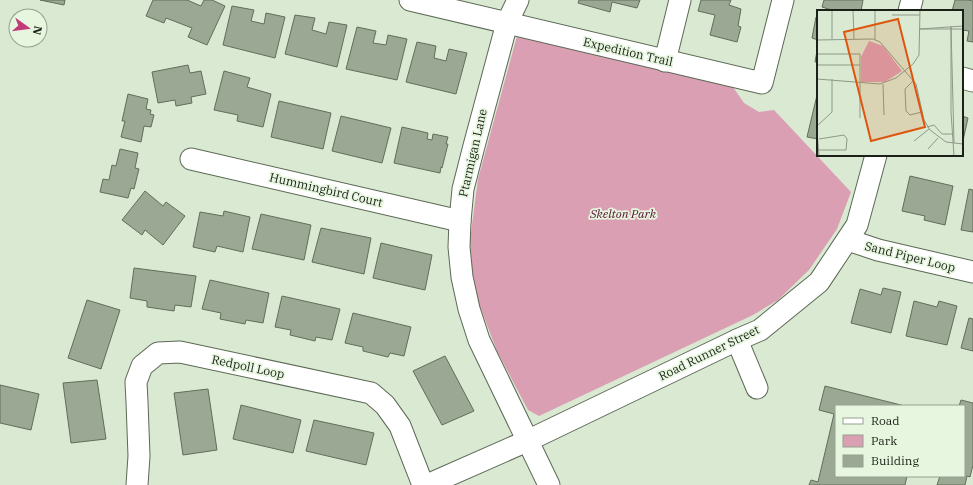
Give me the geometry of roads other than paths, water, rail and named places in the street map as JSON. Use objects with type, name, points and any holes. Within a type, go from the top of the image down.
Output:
[{"type":"street","name":"Expedition Trail","points":[[410,0],[762,83],[783,0]]},
{"type":"street","name":"Ptarmigan Lane","points":[[518,0],[507,23],[463,188],[459,247],[462,277],[468,309],[479,340],[549,485]]},
{"type":"street","points":[[665,61],[680,0]]},
{"type":"street","points":[[909,10],[912,0]]},
{"type":"street","points":[[963,78],[973,81]]},
{"type":"street","name":"Road Runner Street","points":[[427,485],[528,441],[760,330],[819,282],[848,240],[857,225],[876,156]]},
{"type":"street","name":"Hummingbird Court","points":[[191,159],[460,221]]},
{"type":"street","name":"Sand Piper Loop","points":[[848,240],[878,250],[973,272]]},
{"type":"street","points":[[737,340],[757,388]]},
{"type":"street","name":"Redpoll Loop","points":[[136,485],[139,456],[136,382],[142,366],[158,353],[180,352],[371,393],[385,405],[400,426],[423,485]]},
{"type":"park label","name":"Skelton Park","points":[[623,214]]}]
